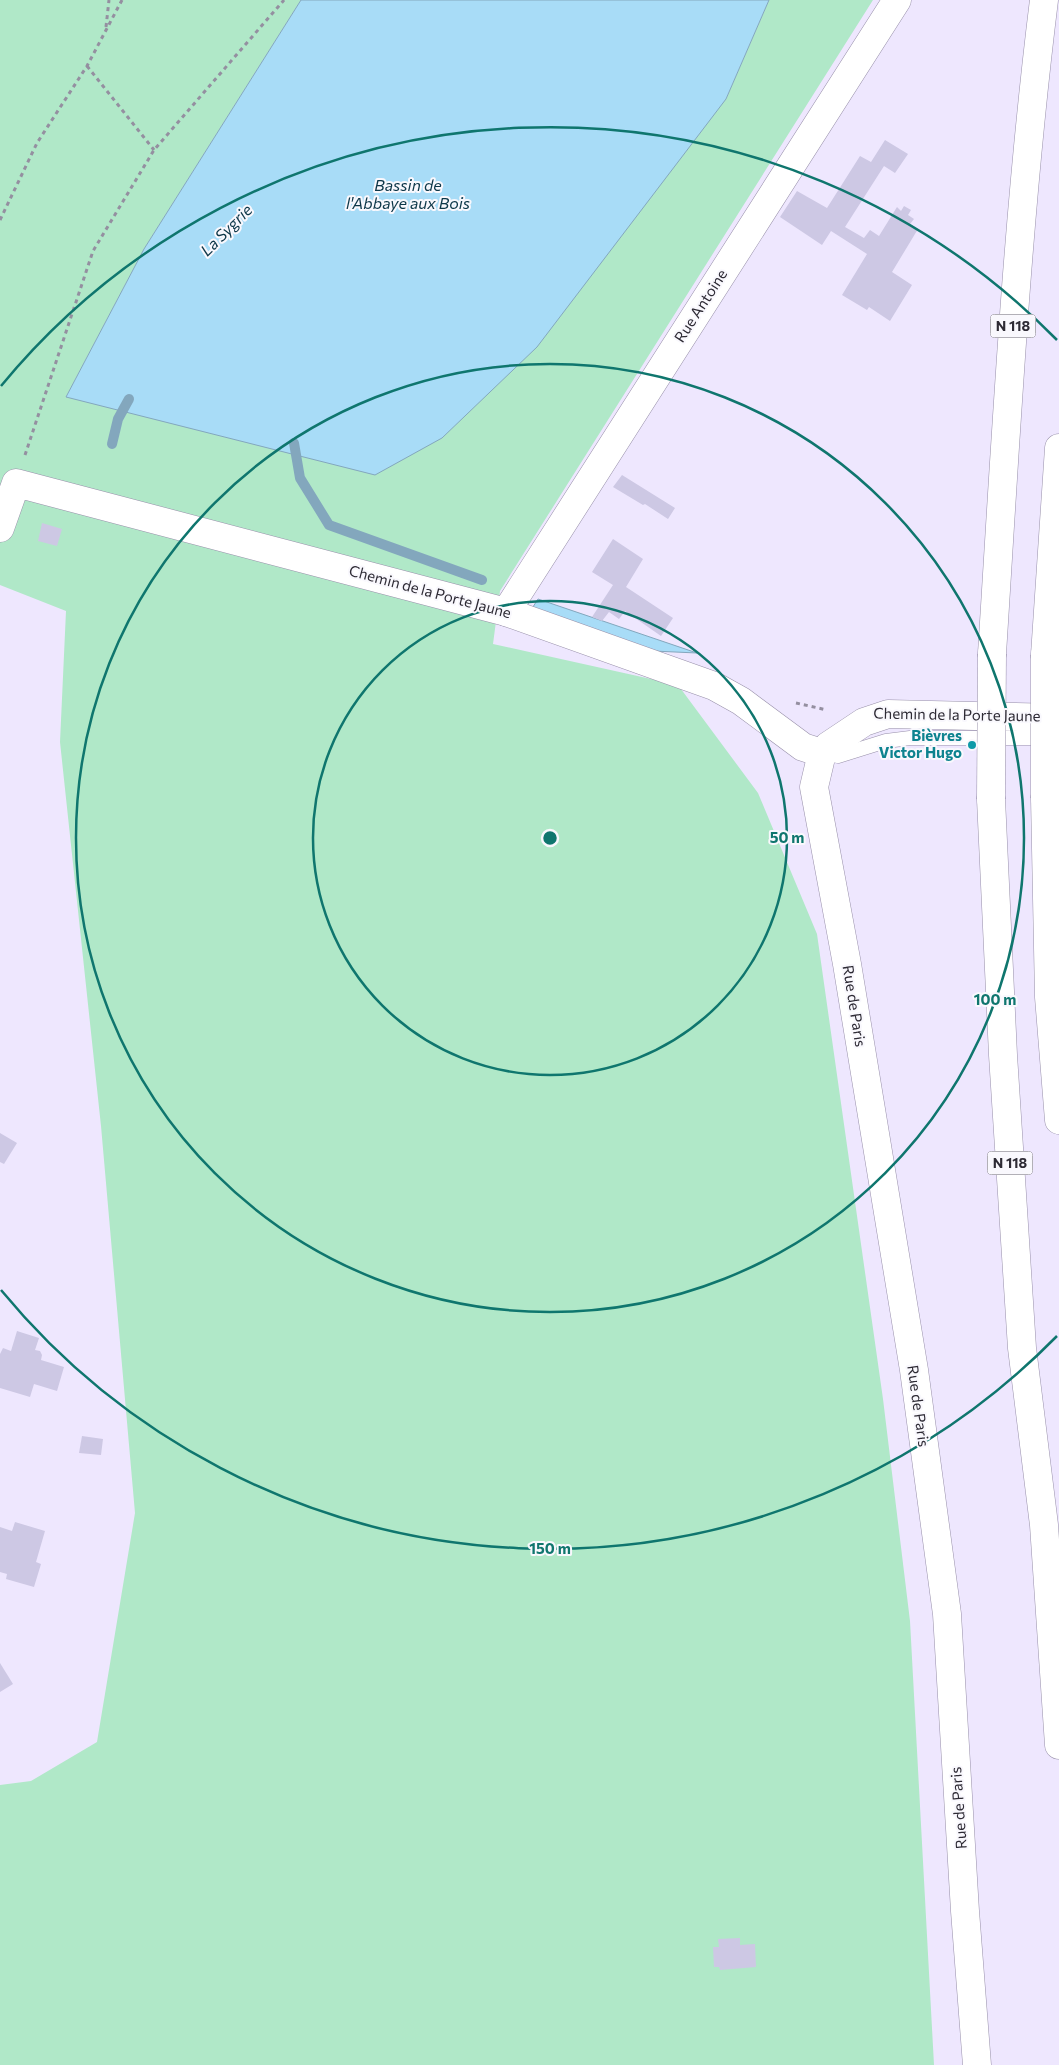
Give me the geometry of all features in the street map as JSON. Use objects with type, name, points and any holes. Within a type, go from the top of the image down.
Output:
[{"type":"main road","name":"Rue Antoine","points":[[506,612],[897,0]]},
{"type":"main road","name":"N 118","points":[[1044,0],[1030,116],[1016,287],[992,654],[991,799],[1003,1055],[1022,1348],[1044,1525],[1059,1608]]},
{"type":"main road","points":[[1059,448],[1046,655],[1045,798],[1049,997],[1059,1120]]},
{"type":"main road","name":"Chemin de la Porte Jaune","points":[[16,483],[506,612],[714,686],[741,701],[803,747],[822,753]]},
{"type":"main road","points":[[0,528],[16,483]]},
{"type":"main road","name":"Chemin de la Porte Jaune","points":[[856,712],[1059,718]]},
{"type":"main road","points":[[822,753],[837,740],[864,722],[888,714]]},
{"type":"main road","name":"Rue de Paris","points":[[822,753],[814,786],[847,964],[914,1370],[947,1614],[965,1912],[977,2065]]},
{"type":"main road","points":[[1044,1525],[1059,1745]]},
{"type":"lane","points":[[822,753],[838,756],[886,741],[910,738],[1059,738]]},
{"type":"path","points":[[106,29],[109,0]]},
{"type":"path","points":[[0,220],[37,143],[87,66],[122,0]]},
{"type":"path","points":[[16,483],[93,251],[154,150],[284,0]]},
{"type":"path","points":[[87,66],[154,150]]},
{"type":"green space","points":[[0,0],[301,0],[144,249],[66,397],[726,99],[769,0],[873,0],[500,591],[493,644],[678,685],[758,793],[817,934],[883,1399],[910,1621],[934,2065],[0,2065],[0,1785],[31,1781],[97,1742],[135,1513],[101,1126],[60,742],[66,611],[0,585]]},
{"type":"water","name":"Bassin de l'Abbaye aux Bois","points":[[301,0],[769,0],[726,99],[537,347],[442,438],[375,475],[66,397],[144,249]]},
{"type":"water","points":[[538,599],[697,653],[653,651],[531,610]]},
{"type":"building","points":[[885,140],[908,154],[895,173],[884,166],[845,227],[864,238],[870,230],[879,236],[897,207],[901,211],[904,206],[911,210],[908,215],[914,219],[910,224],[918,229],[892,272],[912,285],[890,321],[869,307],[867,310],[842,295],[867,254],[831,231],[822,245],[780,217],[797,191],[827,208],[860,156],[871,162]]},
{"type":"building","points":[[622,475],[675,508],[668,519],[613,487]]},
{"type":"building","points":[[42,523],[62,529],[57,546],[38,541]]},
{"type":"building","points":[[613,539],[643,559],[626,587],[673,618],[661,636],[625,611],[619,619],[609,612],[602,621],[592,617],[613,585],[592,572]]},
{"type":"building","points":[[0,1133],[17,1143],[4,1164],[0,1162]]},
{"type":"building","points":[[17,1331],[39,1338],[35,1350],[40,1351],[42,1355],[41,1360],[64,1367],[57,1391],[34,1384],[30,1397],[0,1388],[0,1354],[3,1348],[11,1351]]},
{"type":"building","points":[[82,1436],[103,1439],[101,1455],[79,1453]]},
{"type":"building","points":[[15,1522],[45,1531],[36,1562],[41,1564],[34,1587],[6,1579],[7,1574],[0,1572],[0,1527],[12,1531]]},
{"type":"building","points":[[0,1663],[13,1684],[0,1692]]},
{"type":"building","points":[[740,1938],[740,1945],[755,1944],[756,1967],[720,1970],[719,1967],[714,1967],[713,1947],[719,1947],[718,1939]]},
{"type":"waterway","name":"La Sygrie","points":[[112,444],[118,419],[129,399]]},
{"type":"waterway","points":[[294,443],[300,478],[329,525],[482,580]]},
{"type":"place","name":"Bièvres Victor Hugo","points":[[972,745]]}]
